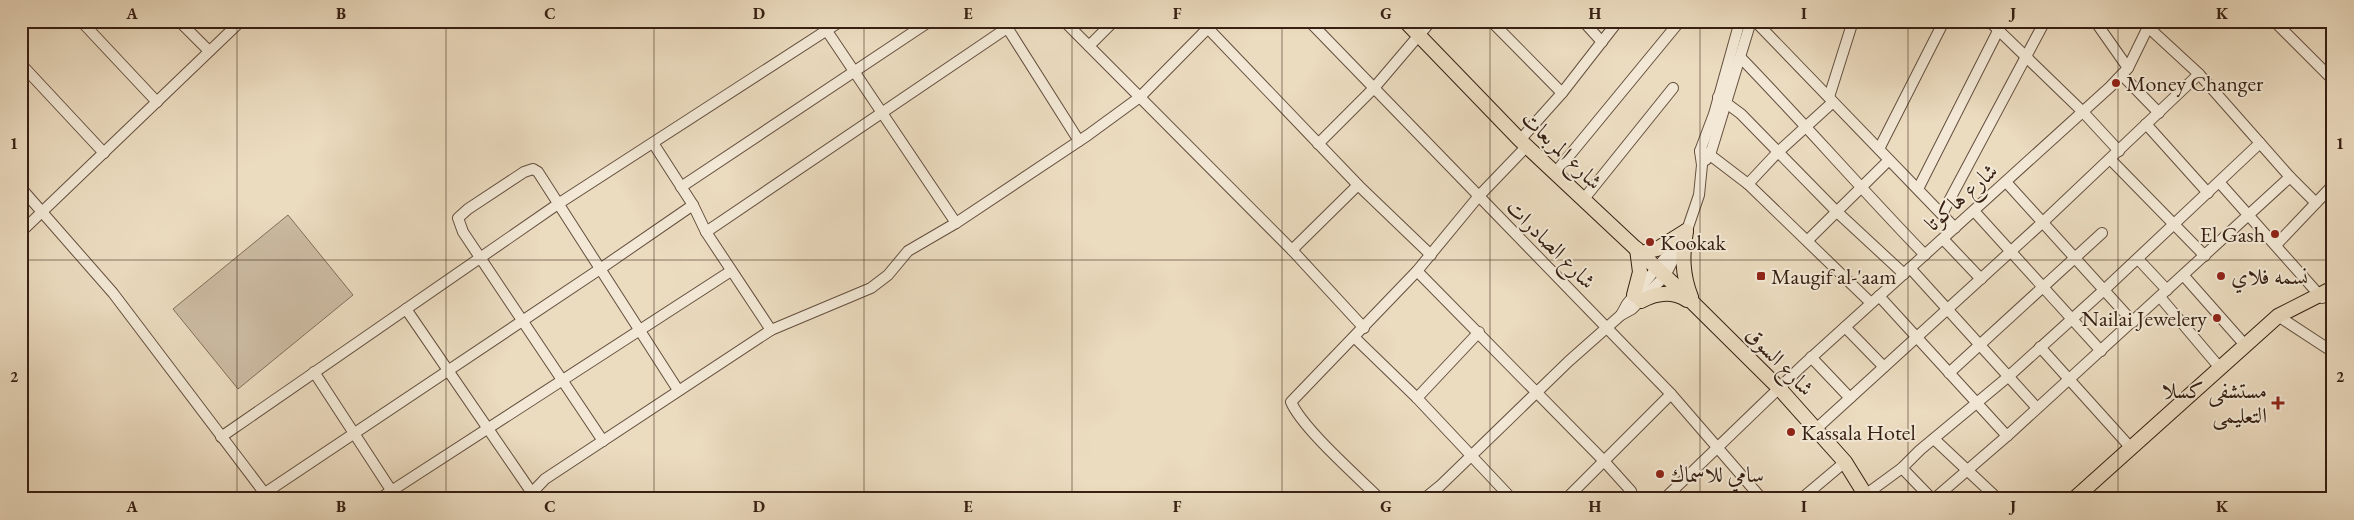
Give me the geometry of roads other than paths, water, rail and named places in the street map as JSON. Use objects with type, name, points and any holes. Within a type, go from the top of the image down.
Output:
[{"type":"main road","name":"شارع المربعات","points":[[1405,21],[1524,143],[1694,305]]},
{"type":"main road","points":[[1686,234],[1658,249],[1639,251],[1640,272],[1637,298],[1668,293],[1682,297],[1694,305]]},
{"type":"main road","points":[[1686,234],[1682,256],[1685,282],[1694,305]]},
{"type":"main road","points":[[2074,499],[2278,316],[2321,297],[2333,288]]},
{"type":"main road","name":"شارع السوق","points":[[1694,305],[1778,388],[1816,429],[1845,462],[1864,498]]},
{"type":"street","points":[[81,21],[156,102]]},
{"type":"street","points":[[179,21],[209,51]]},
{"type":"street","points":[[21,232],[241,21]]},
{"type":"street","points":[[221,437],[558,204],[841,21]]},
{"type":"street","points":[[681,186],[930,21]]},
{"type":"street","points":[[1064,21],[1292,250],[1364,328]]},
{"type":"street","points":[[1089,46],[1114,21]]},
{"type":"street","name":"شارع الصادرات","points":[[1309,21],[1671,394],[1762,499]]},
{"type":"street","points":[[1318,144],[1374,88],[1431,21]]},
{"type":"street","points":[[1491,21],[1562,93]]},
{"type":"street","points":[[1583,21],[1602,42]]},
{"type":"street","points":[[1380,499],[1308,425],[1291,402],[1355,338],[1432,255],[1524,143],[1618,21]]},
{"type":"street","points":[[1555,173],[1680,21]]},
{"type":"street","points":[[1702,165],[1710,156],[1740,21]]},
{"type":"street","points":[[1424,499],[1621,315],[1661,272],[1686,234],[1699,195],[1702,165],[1700,151],[1741,58],[1751,21]]},
{"type":"street","points":[[1755,21],[1955,228]]},
{"type":"street","points":[[1748,184],[1778,153],[1808,127],[1831,100],[1853,21]]},
{"type":"street","points":[[1879,149],[1944,21]]},
{"type":"street","points":[[1989,21],[2000,26],[2027,57],[2083,112],[2119,151]]},
{"type":"street","points":[[1942,214],[2046,21]]},
{"type":"street","points":[[2095,21],[2125,71],[2158,113]]},
{"type":"street","points":[[2274,21],[2333,80]]},
{"type":"street","points":[[406,309],[487,428],[529,496],[545,480],[603,440],[771,330],[871,288],[888,275],[908,251],[956,223],[1079,141],[1140,97],[1208,23],[1318,144],[1432,255]]},
{"type":"street","points":[[706,232],[1005,24],[1079,141]]},
{"type":"street","points":[[2150,24],[2199,74],[2290,177],[2316,203]]},
{"type":"street","name":"شارع هاكوتا","points":[[1664,499],[1811,357],[2083,112],[2125,71],[2150,24]]},
{"type":"street","points":[[1918,190],[2000,26]]},
{"type":"street","points":[[827,31],[956,223]]},
{"type":"street","points":[[1741,58],[1808,127],[1860,188],[1925,255]]},
{"type":"street","points":[[21,64],[104,153]]},
{"type":"street","points":[[1816,429],[2043,222],[2199,74]]},
{"type":"street","points":[[1583,200],[1673,88]]},
{"type":"street","points":[[1722,100],[1741,114],[1836,211],[1907,271],[1948,309],[2037,408]]},
{"type":"street","points":[[2146,124],[2208,193]]},
{"type":"street","points":[[653,143],[693,204],[706,232],[771,330]]},
{"type":"street","points":[[1864,498],[1902,468],[2009,376],[2138,259],[2260,143]]},
{"type":"street","points":[[1700,151],[1710,156],[1748,184],[1916,337],[2007,436]]},
{"type":"street","points":[[2110,159],[2205,256]]},
{"type":"street","points":[[1808,240],[1888,160]]},
{"type":"street","points":[[603,440],[459,224],[458,218],[468,208],[524,172],[532,169],[538,172],[678,390]]},
{"type":"street","points":[[1902,468],[1933,499],[2007,436],[2250,216],[2290,177]]},
{"type":"street","points":[[2006,182],[2133,322]]},
{"type":"street","points":[[2220,182],[2321,297]]},
{"type":"street","points":[[1292,250],[1358,185]]},
{"type":"street","points":[[2276,245],[2333,186]]},
{"type":"street","points":[[21,188],[113,293],[267,496],[354,433],[600,269],[693,204]]},
{"type":"street","points":[[1974,211],[2101,351]]},
{"type":"street","points":[[1949,373],[2102,233]]},
{"type":"street","points":[[1943,239],[1980,279]]},
{"type":"street","points":[[2138,259],[2220,368]]},
{"type":"street","points":[[379,499],[638,329],[731,271]]},
{"type":"street","points":[[1417,271],[1604,461],[1631,491],[1630,499]]},
{"type":"street","points":[[2184,276],[2246,344]]},
{"type":"street","points":[[2278,316],[2333,352]]},
{"type":"street","points":[[1845,327],[1884,367]]},
{"type":"street","points":[[1417,398],[1479,332]]},
{"type":"street","points":[[1355,338],[1417,398],[1512,499]]},
{"type":"street","points":[[2040,347],[2131,448]]},
{"type":"street","points":[[1811,357],[1850,398]]},
{"type":"street","points":[[314,372],[391,490]]},
{"type":"street","points":[[1566,499],[1671,394]]},
{"type":"street","points":[[1934,439],[1965,471],[1998,499]]},
{"type":"street","points":[[1802,499],[1845,462]]},
{"type":"place","name":"Money Changer","points":[[2116,83]]},
{"type":"place","name":"El Gash","points":[[2275,234]]},
{"type":"place","name":"Kookak","points":[[1650,242]]},
{"type":"place","name":"Maugif al-'aam","points":[[1761,276]]},
{"type":"place","name":"نسمه فلاي","points":[[2221,276]]},
{"type":"place","name":"Nailai Jewelery","points":[[2217,318]]},
{"type":"place","name":"مستشفى كسلا التعليمى","points":[[2278,403]]},
{"type":"place","name":"Kassala Hotel","points":[[1791,432]]},
{"type":"place","name":"سامي للاسماك","points":[[1660,474]]}]
